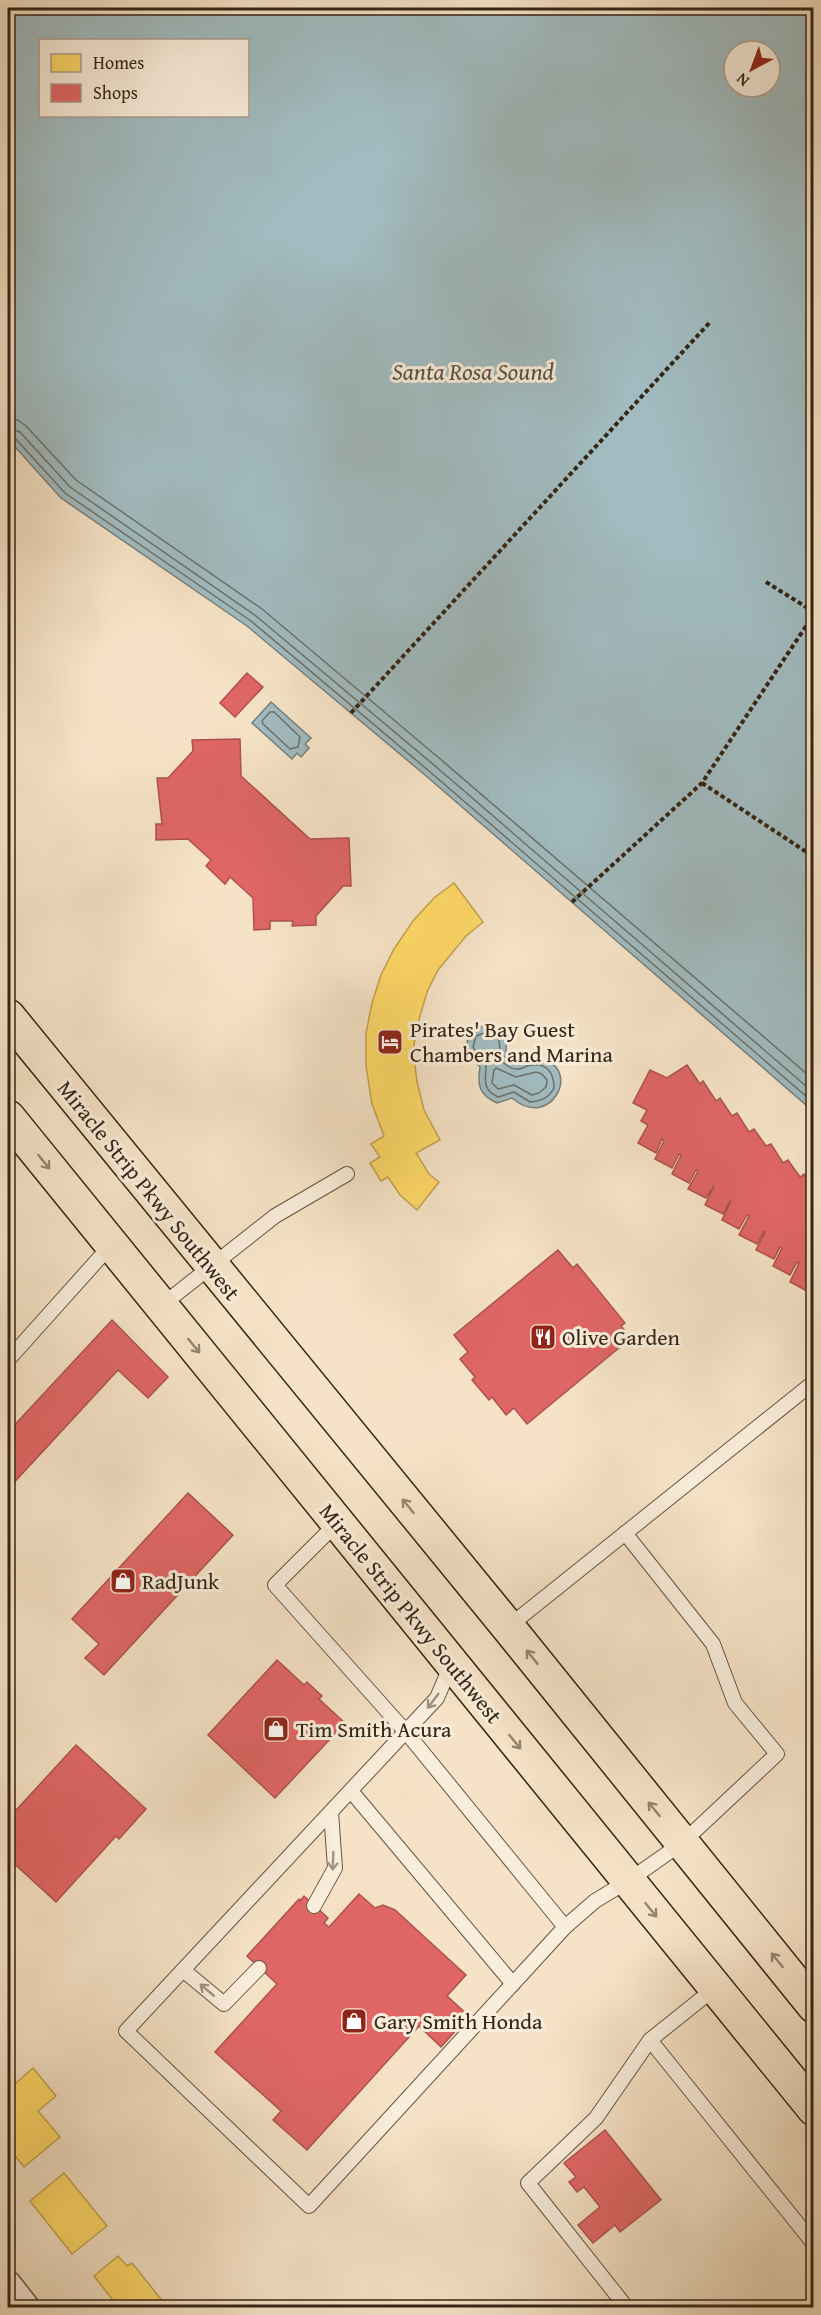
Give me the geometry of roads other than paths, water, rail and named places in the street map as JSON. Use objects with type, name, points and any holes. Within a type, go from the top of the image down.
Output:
[{"type":"highway","name":"Miracle Strip Pkwy Southwest","points":[[8,1016],[508,1627],[813,2006]]},
{"type":"highway","name":"Miracle Strip Pkwy Southwest","points":[[8,1117],[813,2109]]},
{"type":"street","points":[[8,2285],[26,2307]]},
{"type":"lane","points":[[161,1306],[275,1216],[346,1174]]},
{"type":"lane","points":[[8,1360],[111,1245]]},
{"type":"lane","points":[[508,1627],[813,1382]]},
{"type":"lane","points":[[337,1523],[275,1585],[406,1732],[565,1927]]},
{"type":"lane","points":[[452,1664],[436,1698],[406,1732],[126,2031],[309,2206],[565,1927],[595,1901],[682,1843],[777,1754],[735,1703],[713,1644],[625,1533]]},
{"type":"lane","points":[[351,1791],[513,1984]]},
{"type":"lane","points":[[314,1906],[335,1868],[331,1812]]},
{"type":"lane","points":[[183,1970],[224,2004],[259,1968]]},
{"type":"lane","points":[[627,2307],[528,2183],[596,2118],[650,2040],[715,1988]]},
{"type":"lane","points":[[650,2040],[813,2244]]},
{"type":"water","name":"Santa Rosa Sound","points":[[8,8],[813,8],[813,1111],[425,775],[247,626],[61,498],[8,439]]},
{"type":"water","points":[[271,702],[311,738],[305,744],[309,748],[301,757],[297,753],[292,759],[252,723]]},
{"type":"water","points":[[483,1026],[496,1029],[503,1035],[506,1044],[505,1057],[518,1063],[532,1059],[542,1060],[555,1067],[560,1075],[560,1085],[556,1095],[549,1103],[539,1107],[526,1106],[512,1098],[497,1103],[486,1097],[479,1084],[480,1067],[470,1056],[467,1045],[471,1035]]},
{"type":"place","name":"Pirates' Bay Guest Chambers and Marina","points":[[390,1042]]},
{"type":"place","name":"Olive Garden","points":[[543,1337]]},
{"type":"place","name":"RadJunk","points":[[123,1581]]},
{"type":"place","name":"Tim Smith Acura","points":[[276,1729]]},
{"type":"place","name":"Gary Smith Honda","points":[[354,2021]]}]
